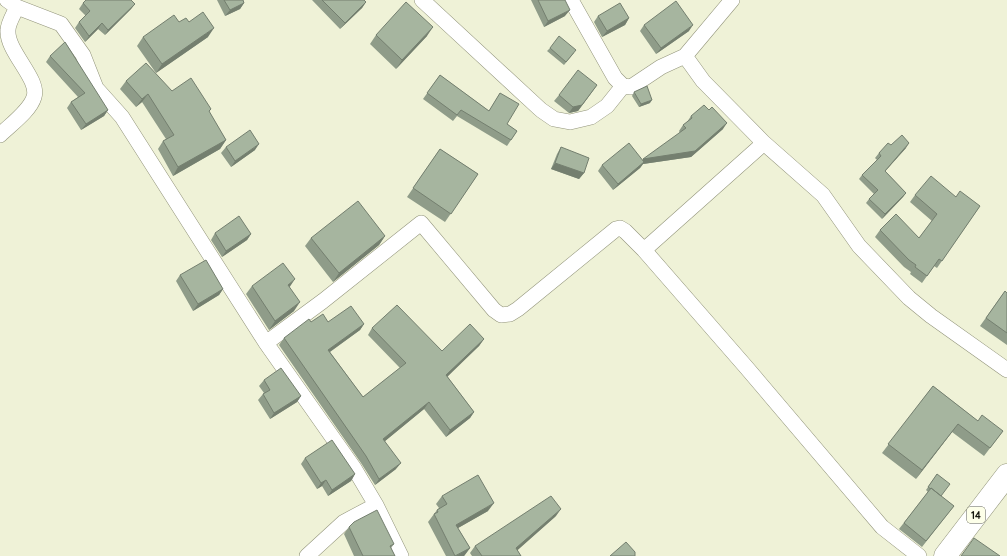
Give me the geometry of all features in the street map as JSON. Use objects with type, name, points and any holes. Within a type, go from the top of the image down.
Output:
[{"type":"main road","name":"14","points":[[946,556],[1007,475]]},
{"type":"street","points":[[422,0],[541,110],[554,118],[570,122],[591,117],[607,106],[623,86]]},
{"type":"street","points":[[571,0],[615,78],[623,86],[631,87],[660,67],[685,56],[732,0]]},
{"type":"street","points":[[0,135],[27,109],[35,96],[33,82],[10,45],[8,30],[12,4],[61,24],[83,55],[96,88],[122,117],[266,343],[354,468],[376,505],[401,556]]},
{"type":"street","points":[[685,56],[703,81],[764,143],[823,195],[860,246],[909,298],[931,316],[1007,370]]},
{"type":"street","points":[[644,250],[764,143]]},
{"type":"street","points":[[266,343],[323,301],[422,223],[494,310],[501,315],[510,314],[518,309],[620,228],[625,230],[644,250],[751,372],[882,527],[919,556]]},
{"type":"street","points":[[307,556],[344,522],[376,505]]},
{"type":"building","points":[[86,0],[131,0],[135,4],[108,30],[102,23],[89,36],[79,22],[90,11],[83,3]]},
{"type":"building","points":[[224,0],[243,0],[244,3],[230,10]]},
{"type":"building","points":[[322,0],[364,0],[366,2],[345,23]]},
{"type":"building","points":[[538,0],[565,0],[570,10],[548,21]]},
{"type":"building","points":[[676,1],[693,25],[661,48],[644,25]]},
{"type":"building","points":[[406,2],[433,27],[402,60],[376,35]]},
{"type":"building","points":[[620,3],[629,18],[607,31],[598,16]]},
{"type":"building","points":[[203,12],[214,28],[162,64],[143,37],[174,15],[179,22],[186,18],[189,22]]},
{"type":"building","points":[[559,36],[576,50],[566,62],[550,48]]},
{"type":"building","points":[[65,42],[108,110],[86,124],[71,102],[85,93],[50,56]]},
{"type":"building","points":[[146,63],[172,91],[191,78],[211,109],[209,111],[226,140],[178,167],[163,141],[174,135],[148,94],[142,99],[126,81]]},
{"type":"building","points":[[578,70],[597,85],[582,105],[573,107],[559,95]]},
{"type":"building","points":[[440,75],[489,111],[500,93],[519,104],[507,124],[517,131],[511,140],[461,110],[457,115],[427,93]]},
{"type":"building","points":[[647,86],[652,100],[641,104],[634,92]]},
{"type":"building","points":[[704,105],[709,110],[712,107],[727,123],[695,151],[643,159],[686,128],[683,125]]},
{"type":"building","points":[[250,130],[259,144],[235,161],[226,147]]},
{"type":"building","points":[[902,135],[909,143],[885,171],[906,193],[885,214],[869,199],[878,190],[862,175],[881,156],[879,153],[888,143],[891,145]]},
{"type":"building","points":[[629,143],[644,162],[618,184],[602,165]]},
{"type":"building","points":[[561,147],[589,158],[584,173],[555,163]]},
{"type":"building","points":[[440,149],[478,174],[451,214],[413,188]]},
{"type":"building","points":[[931,176],[956,197],[960,191],[980,206],[942,261],[939,259],[927,276],[915,267],[916,265],[909,260],[880,230],[896,214],[919,238],[937,214],[915,195]]},
{"type":"building","points":[[358,201],[385,236],[339,273],[311,238]]},
{"type":"building","points":[[239,216],[251,234],[226,251],[215,233]]},
{"type":"building","points":[[206,260],[223,289],[198,304],[180,275]]},
{"type":"building","points":[[283,263],[295,279],[288,285],[300,302],[275,321],[252,286]]},
{"type":"building","points":[[1005,291],[1007,293],[1007,333],[986,318]]},
{"type":"building","points":[[397,305],[442,351],[470,324],[484,339],[446,375],[474,412],[450,430],[429,402],[383,439],[401,463],[379,479],[366,456],[284,338],[309,319],[311,322],[323,314],[328,322],[351,306],[364,324],[328,350],[363,397],[406,363],[372,328]]},
{"type":"building","points":[[281,368],[301,396],[274,413],[263,394],[270,390],[264,380]]},
{"type":"building","points":[[933,386],[978,421],[982,415],[1003,431],[990,448],[958,424],[922,470],[888,444]]},
{"type":"building","points":[[332,440],[355,474],[332,490],[326,480],[321,483],[305,458]]},
{"type":"building","points":[[937,474],[950,484],[941,496],[928,487]]},
{"type":"building","points":[[478,475],[494,503],[456,525],[470,548],[455,556],[434,514],[438,512],[437,510],[447,504],[442,496]]},
{"type":"building","points":[[931,488],[954,506],[926,541],[904,523]]},
{"type":"building","points":[[551,496],[561,509],[516,548],[521,556],[482,556],[475,546]]},
{"type":"building","points":[[377,510],[394,544],[390,546],[395,556],[363,556],[349,527],[354,522]]},
{"type":"building","points":[[974,538],[1000,556],[961,556]]},
{"type":"building","points":[[626,542],[635,552],[635,556],[610,556]]}]
